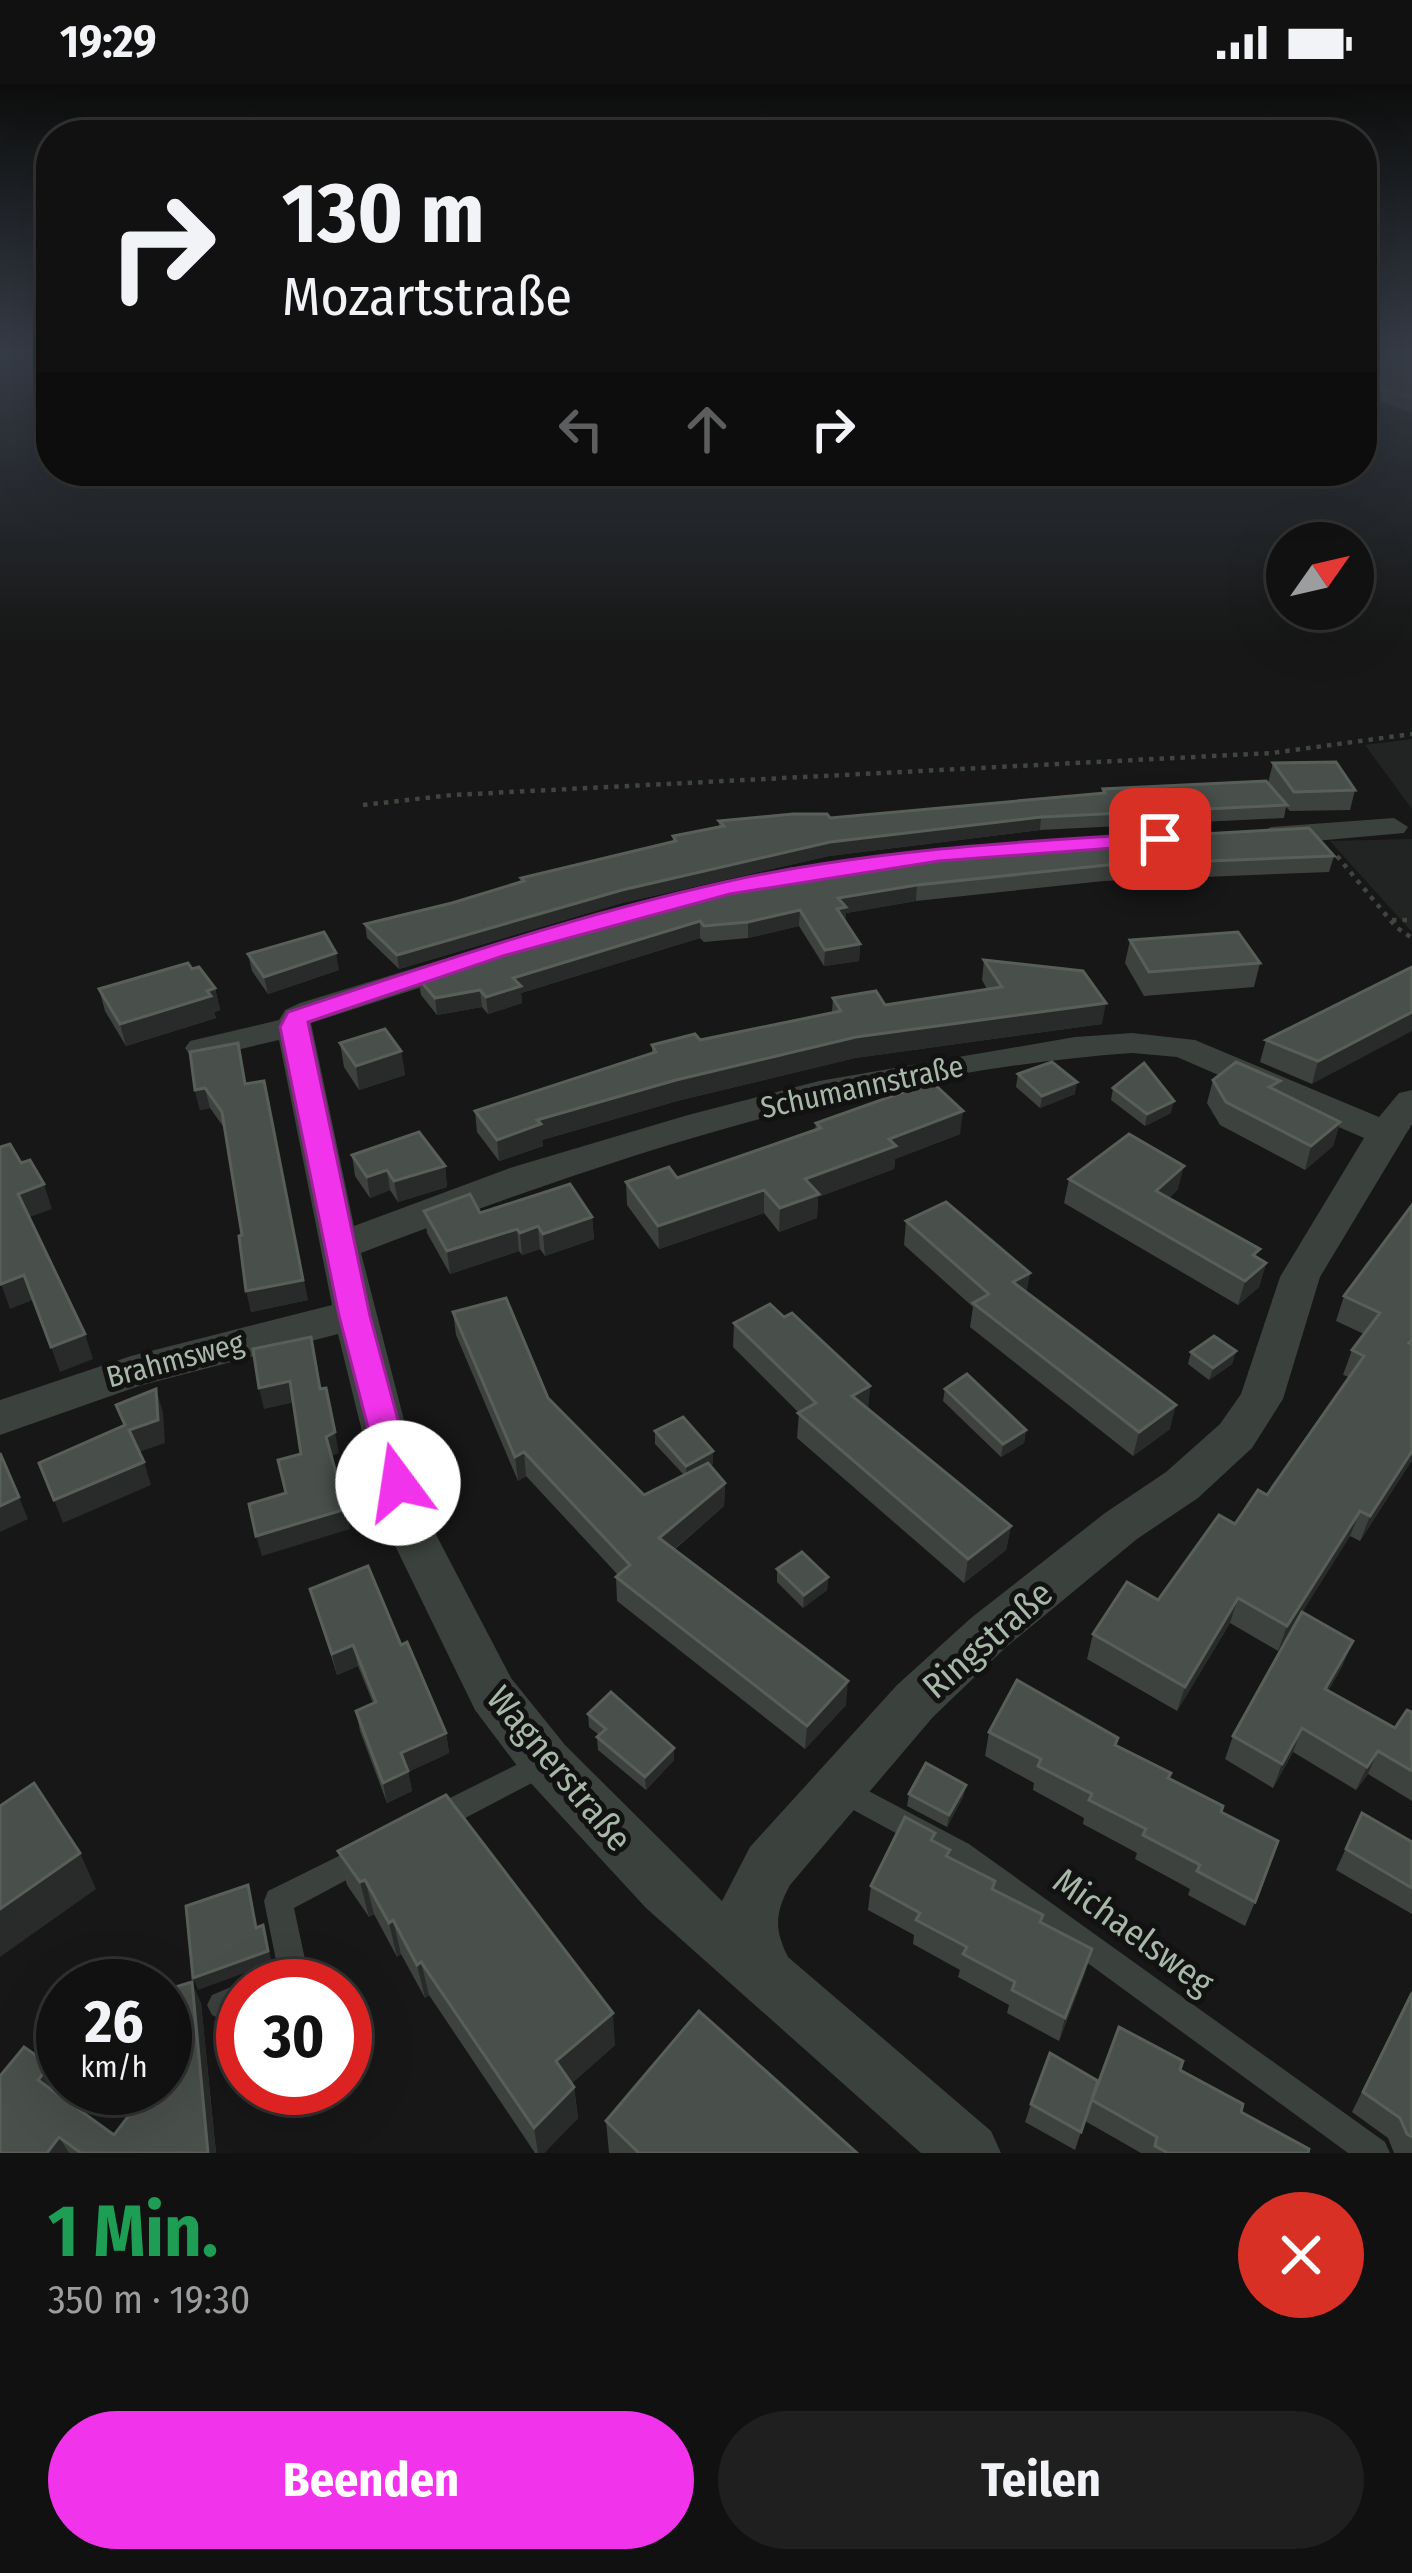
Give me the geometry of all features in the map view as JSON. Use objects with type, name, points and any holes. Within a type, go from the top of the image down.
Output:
[{"type":"street","points":[[1250,836],[1394,827]]},
{"type":"street","points":[[202,1048],[295,1022],[613,916],[812,872]]},
{"type":"street","name":"Wagnerstraße","points":[[295,1022],[354,1316],[408,1525],[493,1694],[546,1762],[666,1889],[767,1978]]},
{"type":"street","name":"Schumannstraße","points":[[342,1245],[526,1176],[701,1123],[866,1083],[1075,1047],[1132,1042],[1184,1047],[1399,1117]]},
{"type":"street","name":"Ringstraße","points":[[767,1978],[749,1939],[748,1907],[770,1866],[916,1701],[988,1633],[1121,1526],[1182,1485],[1236,1436],[1261,1400],[1272,1353],[1300,1277],[1399,1117]]},
{"type":"street","name":"Brahmsweg","points":[[0,1418],[80,1386],[185,1354],[354,1316]]},
{"type":"street","points":[[767,1978],[969,2153]]},
{"type":"lane","points":[[422,1826],[546,1762]]},
{"type":"lane","name":"Michaelsweg","points":[[838,1788],[959,1853],[1374,2153]]},
{"type":"lane","points":[[290,1959],[278,1901],[381,1847]]},
{"type":"path","points":[[363,805],[452,795],[1272,753],[1410,737]]},
{"type":"path","points":[[1319,835],[1390,920],[1412,938]]},
{"type":"path","points":[[1390,920],[1412,920]]},
{"type":"shaded area","points":[[1412,739],[1412,809],[1365,745]]},
{"type":"shaded area","points":[[1412,839],[1412,932],[1330,841]]},
{"type":"building","points":[[1336,762],[1355,790],[1294,792],[1273,763]]},
{"type":"building","points":[[1266,781],[1287,805],[1041,817],[830,842],[622,890],[397,955],[365,924],[452,903],[524,881],[521,878],[676,841],[673,836],[724,826],[719,821],[793,814],[827,814],[830,818],[1105,793],[1103,789]]},
{"type":"building","points":[[1309,828],[1334,856],[1107,865],[838,898],[846,907],[837,909],[860,944],[825,950],[800,910],[748,922],[704,926],[700,921],[513,978],[521,986],[486,997],[480,990],[435,998],[418,978],[622,911],[835,865],[1030,844]]},
{"type":"building","points":[[324,932],[336,953],[264,977],[248,954]]},
{"type":"building","points":[[1238,932],[1260,963],[1149,972],[1130,940]]},
{"type":"building","points":[[984,960],[1083,971],[1106,1003],[856,1037],[676,1080],[537,1120],[541,1124],[497,1140],[475,1111],[656,1052],[652,1045],[841,1011],[833,998],[876,991],[885,1005],[1002,987]]},
{"type":"building","points":[[188,963],[192,969],[199,967],[215,988],[207,991],[211,996],[120,1024],[99,989]]},
{"type":"building","points":[[1412,967],[1412,1012],[1318,1061],[1266,1040]]},
{"type":"building","points":[[385,1029],[401,1051],[356,1066],[340,1043]]},
{"type":"building","points":[[238,1043],[245,1084],[264,1081],[303,1280],[246,1291],[222,1112],[205,1088],[195,1090],[190,1052]]},
{"type":"building","points":[[1052,1062],[1077,1082],[1042,1096],[1018,1074]]},
{"type":"building","points":[[1236,1062],[1280,1081],[1269,1087],[1340,1122],[1311,1146],[1226,1102],[1213,1080]]},
{"type":"building","points":[[1144,1063],[1174,1101],[1147,1114],[1113,1088]]},
{"type":"building","points":[[932,1082],[963,1111],[889,1139],[896,1146],[805,1179],[819,1194],[780,1208],[764,1190],[658,1226],[626,1182],[669,1167],[677,1178],[821,1128],[816,1123]]},
{"type":"building","points":[[419,1132],[445,1166],[394,1181],[387,1170],[367,1177],[352,1155]]},
{"type":"building","points":[[1129,1134],[1184,1166],[1156,1191],[1260,1249],[1253,1255],[1266,1263],[1245,1281],[1069,1179]]},
{"type":"building","points":[[10,1144],[21,1163],[30,1160],[44,1184],[18,1194],[85,1334],[51,1347],[24,1275],[0,1281],[0,1147]]},
{"type":"building","points":[[570,1184],[592,1217],[543,1234],[538,1226],[520,1233],[517,1229],[447,1251],[424,1211],[470,1194],[480,1213]]},
{"type":"building","points":[[946,1202],[1030,1273],[1013,1282],[1176,1405],[1139,1432],[973,1303],[989,1294],[906,1221]]},
{"type":"building","points":[[1412,1205],[1412,1451],[1370,1516],[1360,1511],[1287,1626],[1238,1598],[1185,1687],[1093,1634],[1127,1582],[1158,1600],[1219,1515],[1235,1524],[1258,1490],[1267,1495],[1364,1356],[1352,1350],[1380,1313],[1344,1296]]},
{"type":"building","points":[[506,1298],[548,1398],[644,1495],[708,1463],[725,1483],[659,1538],[848,1681],[807,1726],[616,1577],[630,1565],[524,1452],[515,1457],[453,1312]]},
{"type":"building","points":[[770,1304],[784,1317],[792,1313],[870,1386],[852,1396],[1011,1526],[968,1559],[798,1413],[816,1403],[734,1323]]},
{"type":"building","points":[[1214,1336],[1236,1351],[1213,1368],[1191,1352]]},
{"type":"building","points":[[311,1337],[320,1389],[326,1388],[335,1432],[326,1437],[346,1509],[256,1536],[249,1504],[286,1493],[278,1460],[301,1454],[290,1381],[259,1388],[253,1349]]},
{"type":"building","points":[[967,1374],[1026,1430],[1003,1444],[945,1389]]},
{"type":"building","points":[[156,1389],[158,1420],[129,1430],[144,1462],[54,1500],[39,1463],[125,1425],[116,1405]]},
{"type":"building","points":[[683,1417],[713,1451],[686,1466],[655,1431]]},
{"type":"building","points":[[0,1453],[19,1497],[0,1506]]},
{"type":"building","points":[[802,1552],[828,1577],[804,1595],[777,1569]]},
{"type":"building","points":[[368,1566],[446,1733],[401,1753],[408,1771],[383,1783],[356,1711],[376,1702],[353,1645],[332,1654],[310,1589]]},
{"type":"building","points":[[1302,1612],[1353,1641],[1325,1689],[1395,1728],[1407,1710],[1412,1712],[1412,1771],[1378,1751],[1367,1767],[1302,1728],[1282,1764],[1233,1736]]},
{"type":"building","points":[[1017,1680],[1118,1738],[1115,1745],[1171,1773],[1168,1778],[1223,1806],[1221,1812],[1278,1841],[1255,1902],[1143,1835],[1146,1829],[1089,1800],[1092,1794],[1038,1766],[1041,1759],[989,1732]]},
{"type":"building","points":[[611,1692],[674,1748],[645,1777],[597,1737],[606,1729],[588,1714]]},
{"type":"building","points":[[926,1763],[966,1785],[949,1815],[909,1794]]},
{"type":"building","points":[[34,1783],[80,1853],[0,1909],[0,1806]]},
{"type":"building","points":[[446,1795],[613,2013],[556,2061],[574,2087],[534,2128],[421,1962],[417,1965],[365,1880],[360,1882],[338,1851]]},
{"type":"building","points":[[1362,1813],[1412,1842],[1412,1888],[1346,1849]]},
{"type":"building","points":[[905,1817],[935,1833],[931,1840],[950,1850],[946,1856],[995,1881],[992,1889],[1043,1915],[1040,1922],[1092,1949],[1065,2018],[1012,1990],[1015,1982],[963,1954],[967,1947],[916,1920],[920,1913],[871,1886]]},
{"type":"building","points":[[248,1885],[256,1928],[263,1925],[268,1951],[246,1959],[216,1959],[216,1970],[193,1978],[186,1906]]},
{"type":"building","points":[[192,1982],[208,2153],[81,2153],[59,2137],[47,2153],[0,2153],[0,2076],[24,2047],[36,2055],[36,2115],[86,2115],[114,2135],[129,2115],[192,2115]]},
{"type":"building","points":[[1412,1993],[1412,2137],[1400,2118],[1363,2092]]},
{"type":"building","points":[[699,2011],[857,2153],[639,2153],[606,2121]]},
{"type":"building","points":[[1119,2027],[1183,2061],[1180,2070],[1243,2104],[1241,2112],[1309,2149],[1308,2153],[1168,2153],[1155,2146],[1157,2137],[1092,2100]]},
{"type":"building","points":[[1050,2053],[1098,2081],[1081,2132],[1031,2104]]},
{"type":"route","points":[[398,1483],[354,1316],[293,1027],[297,1017],[495,951],[728,888],[939,854],[1160,839]]}]
